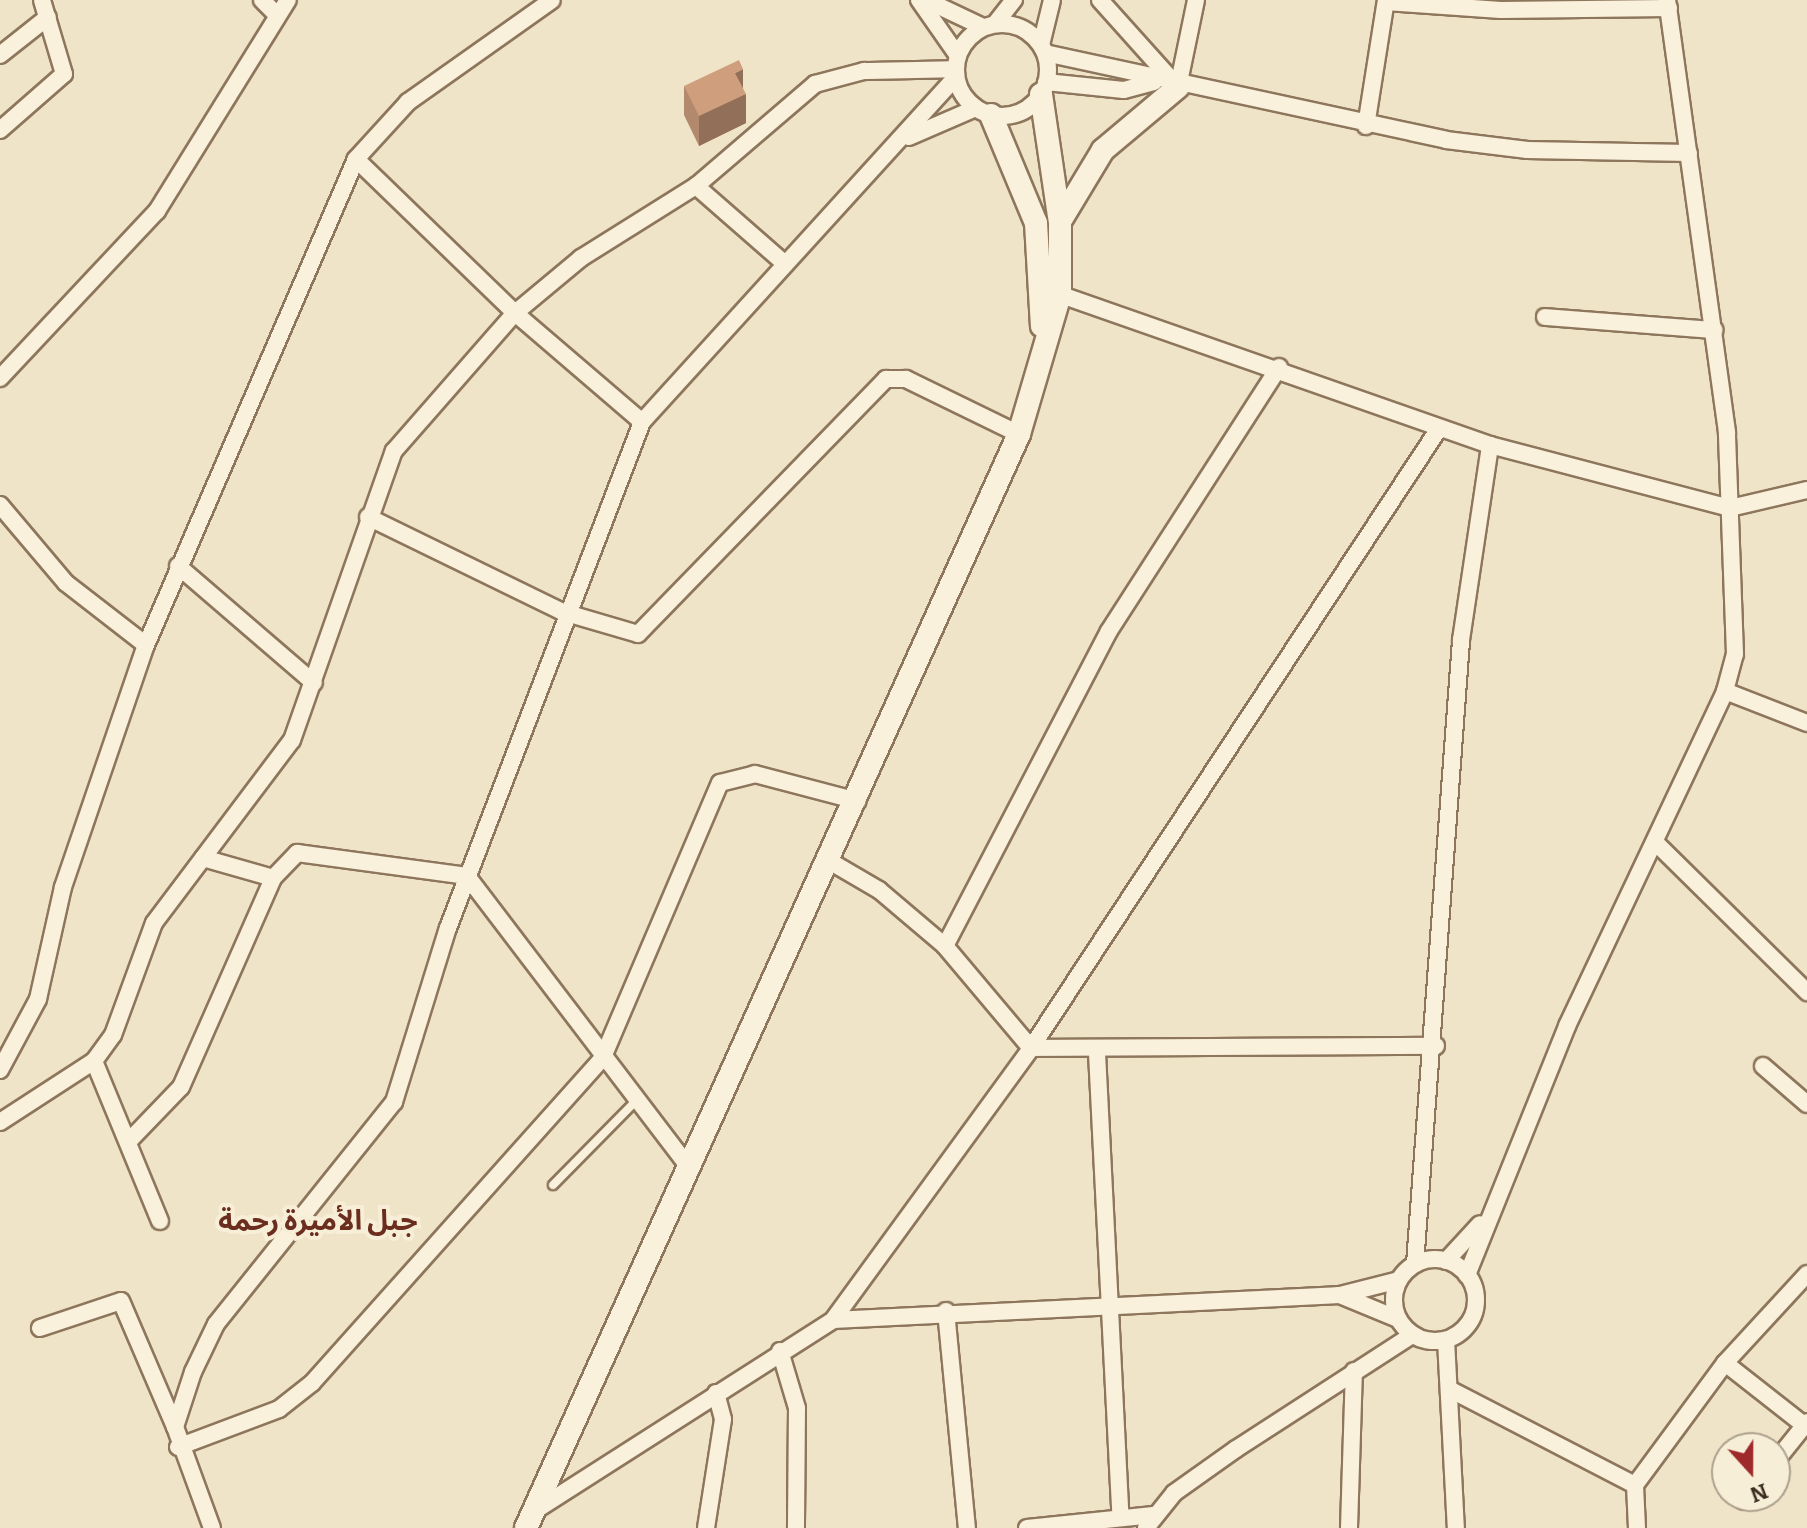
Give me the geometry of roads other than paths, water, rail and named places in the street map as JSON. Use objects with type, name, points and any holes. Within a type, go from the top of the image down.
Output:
[{"type":"street","points":[[0,130],[64,74],[42,0]]},
{"type":"street","points":[[262,0],[277,15]]},
{"type":"street","points":[[0,378],[157,211],[288,0]]},
{"type":"street","points":[[0,1070],[38,999],[63,887],[146,645],[356,159],[408,102],[552,0]]},
{"type":"street","points":[[919,0],[983,111],[1036,223],[1051,291]]},
{"type":"street","points":[[926,0],[989,26],[1021,28],[1043,49],[1124,68],[1154,82],[1366,126],[1527,150],[1689,153]]},
{"type":"street","points":[[175,1427],[216,1324],[394,1102],[467,876],[563,612],[642,422],[784,263],[904,139],[989,26],[1014,0]]},
{"type":"street","points":[[530,1520],[831,862],[1019,434],[1041,347],[1060,223],[1044,88],[1043,49],[1052,0]]},
{"type":"street","points":[[1100,0],[1178,87]]},
{"type":"street","points":[[1060,223],[1103,150],[1178,87],[1196,0]]},
{"type":"street","points":[[1027,1528],[1120,1515],[1150,1522],[1223,1458],[1354,1371],[1412,1335],[1446,1340],[1470,1321],[1475,1305],[1467,1275],[1483,1220],[1725,691],[1735,642],[1730,508],[1715,330],[1668,4],[1501,10],[1386,1],[1366,126]]},
{"type":"street","points":[[0,55],[48,17]]},
{"type":"street","points":[[0,1122],[94,1061],[113,1035],[154,923],[279,762],[314,683],[368,517],[405,434],[515,313],[581,258],[696,186],[771,116],[828,77],[956,68]]},
{"type":"street","points":[[904,139],[983,111],[1019,112],[1044,88],[1124,90],[1154,82]]},
{"type":"street","points":[[356,159],[515,313],[642,422]]},
{"type":"street","points":[[696,186],[784,263]]},
{"type":"street","points":[[1051,291],[1279,367],[1438,430],[1490,445],[1730,508],[1807,490]]},
{"type":"street","points":[[1545,317],[1715,330]]},
{"type":"street","points":[[945,946],[1109,631],[1279,367]]},
{"type":"street","points":[[368,517],[563,612],[644,631],[730,534],[892,376],[1019,434]]},
{"type":"street","points":[[530,1520],[716,1393],[833,1320],[1031,1048],[1438,430]]},
{"type":"street","points":[[1415,1264],[1436,1046],[1461,640],[1490,445]]},
{"type":"street","points":[[0,505],[66,583],[146,645]]},
{"type":"street","points":[[178,566],[314,683]]},
{"type":"street","points":[[1725,691],[1807,723]]},
{"type":"street","points":[[178,1447],[279,1409],[312,1383],[603,1057],[720,783],[755,774],[858,801]]},
{"type":"street","points":[[1655,842],[1807,992]]},
{"type":"street","points":[[128,1142],[181,1087],[273,878],[297,853],[467,876],[634,1103],[689,1167]]},
{"type":"street","points":[[203,858],[273,878]]},
{"type":"street","points":[[831,862],[879,890],[945,946],[1031,1048],[1097,1053],[1436,1046]]},
{"type":"street","points":[[1097,1053],[1120,1515]]},
{"type":"street","points":[[94,1061],[160,1221]]},
{"type":"street","points":[[1763,1066],[1807,1104]]},
{"type":"street","points":[[1446,1261],[1483,1220]]},
{"type":"street","points":[[833,1320],[946,1311],[1340,1295],[1399,1280],[1415,1264],[1446,1261],[1467,1275]]},
{"type":"street","points":[[1637,1528],[1635,1485],[1725,1363],[1807,1274]]},
{"type":"street","points":[[1398,1319],[1399,1280]]},
{"type":"street","points":[[1340,1295],[1398,1319],[1412,1335]]},
{"type":"street","points":[[40,1328],[121,1301],[175,1427],[178,1447],[212,1528]]},
{"type":"street","points":[[946,1311],[967,1528]]},
{"type":"street","points":[[1446,1340],[1453,1391],[1456,1528]]},
{"type":"street","points":[[780,1351],[797,1408],[796,1528]]},
{"type":"street","points":[[1725,1363],[1806,1423],[1791,1442]]},
{"type":"street","points":[[1349,1528],[1354,1371]]},
{"type":"street","points":[[1453,1391],[1635,1485]]},
{"type":"street","points":[[706,1528],[723,1419],[716,1393]]},
{"type":"lane","points":[[553,1185],[634,1103]]},
{"type":"district","name":"جبل الأميرة رحمة","points":[[318,1221]]}]
